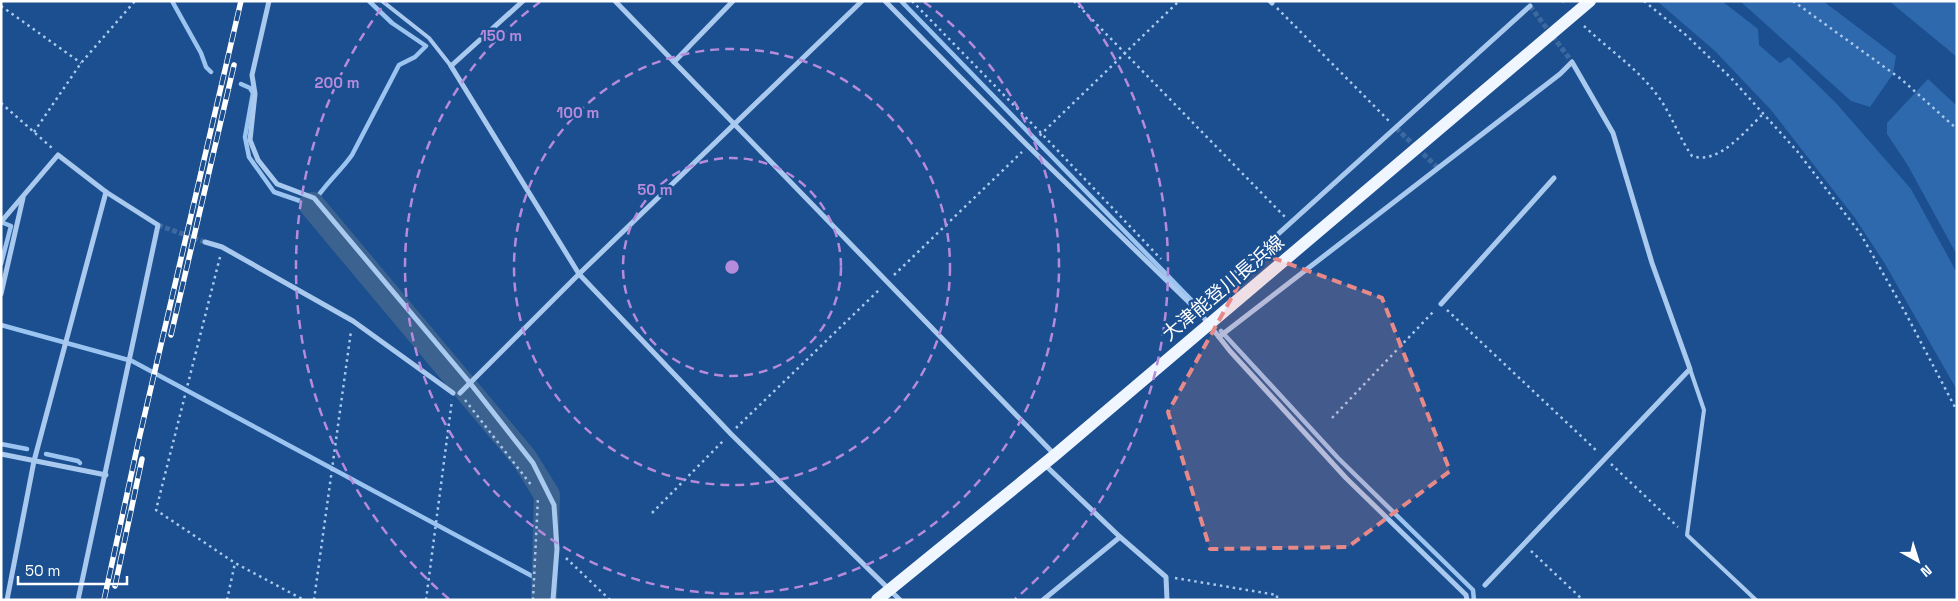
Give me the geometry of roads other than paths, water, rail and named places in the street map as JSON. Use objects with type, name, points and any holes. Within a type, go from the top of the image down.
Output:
[{"type":"main road","name":"大津能登川長浜線","points":[[877,600],[1055,455],[1590,1]]},
{"type":"street","points":[[269,1],[252,75],[255,94],[254,118],[250,140],[258,160],[277,184],[314,198],[470,383],[534,463],[554,505],[557,548],[553,600]]},
{"type":"street","points":[[523,1],[451,66],[579,274],[731,434],[900,600]]},
{"type":"street","points":[[615,1],[1055,455]]},
{"type":"street","points":[[674,62],[733,1]]},
{"type":"street","points":[[460,393],[579,274],[862,1]]},
{"type":"street","points":[[885,1],[1028,146],[1200,313],[1219,338],[1346,478],[1466,595],[1467,600]]},
{"type":"street","points":[[1200,313],[1202,303],[1530,6]]},
{"type":"street","points":[[1219,338],[1560,74],[1572,62],[1613,133],[1652,263],[1690,369],[1485,585]]},
{"type":"street","points":[[1,222],[58,155],[106,192],[158,225],[78,600]]},
{"type":"street","points":[[1441,304],[1554,178]]},
{"type":"street","points":[[7,600],[34,461],[106,192]]},
{"type":"street","points":[[1,294],[24,195]]},
{"type":"street","points":[[205,242],[222,247],[353,321],[453,393]]},
{"type":"street","points":[[1,454],[106,475]]},
{"type":"street","points":[[1044,463],[1120,538],[1166,577],[1167,600]]},
{"type":"street","points":[[1043,600],[1120,538]]},
{"type":"lane","points":[[382,1],[428,38],[451,66]]},
{"type":"lane","points":[[1690,369],[1704,410],[1687,535],[1756,600]]},
{"type":"waterway","points":[[172,1],[201,53],[206,67],[211,72]]},
{"type":"waterway","points":[[241,84],[250,88],[253,93],[245,137],[249,157],[274,192],[312,205],[352,155],[399,65],[415,57],[426,46],[392,23],[369,1]]},
{"type":"waterway","points":[[901,1],[1204,313]]},
{"type":"waterway","points":[[312,205],[524,458],[547,495],[544,600]]},
{"type":"waterway","points":[[1,222],[11,226],[1,264]]},
{"type":"waterway","points":[[1,325],[132,361],[545,583]]},
{"type":"waterway","points":[[1221,331],[1338,458],[1473,590],[1474,600]]},
{"type":"waterway","points":[[1,444],[27,449]]},
{"type":"waterway","points":[[46,454],[80,463]]},
{"type":"tunnel","points":[[1530,6],[1572,62]]},
{"type":"tunnel","points":[[1396,128],[1438,168]]},
{"type":"tunnel","points":[[158,225],[205,242]]},
{"type":"railway","points":[[104,600],[139,439],[241,1]]},
{"type":"railway","points":[[171,335],[234,65]]},
{"type":"railway","points":[[115,586],[142,459]]}]
